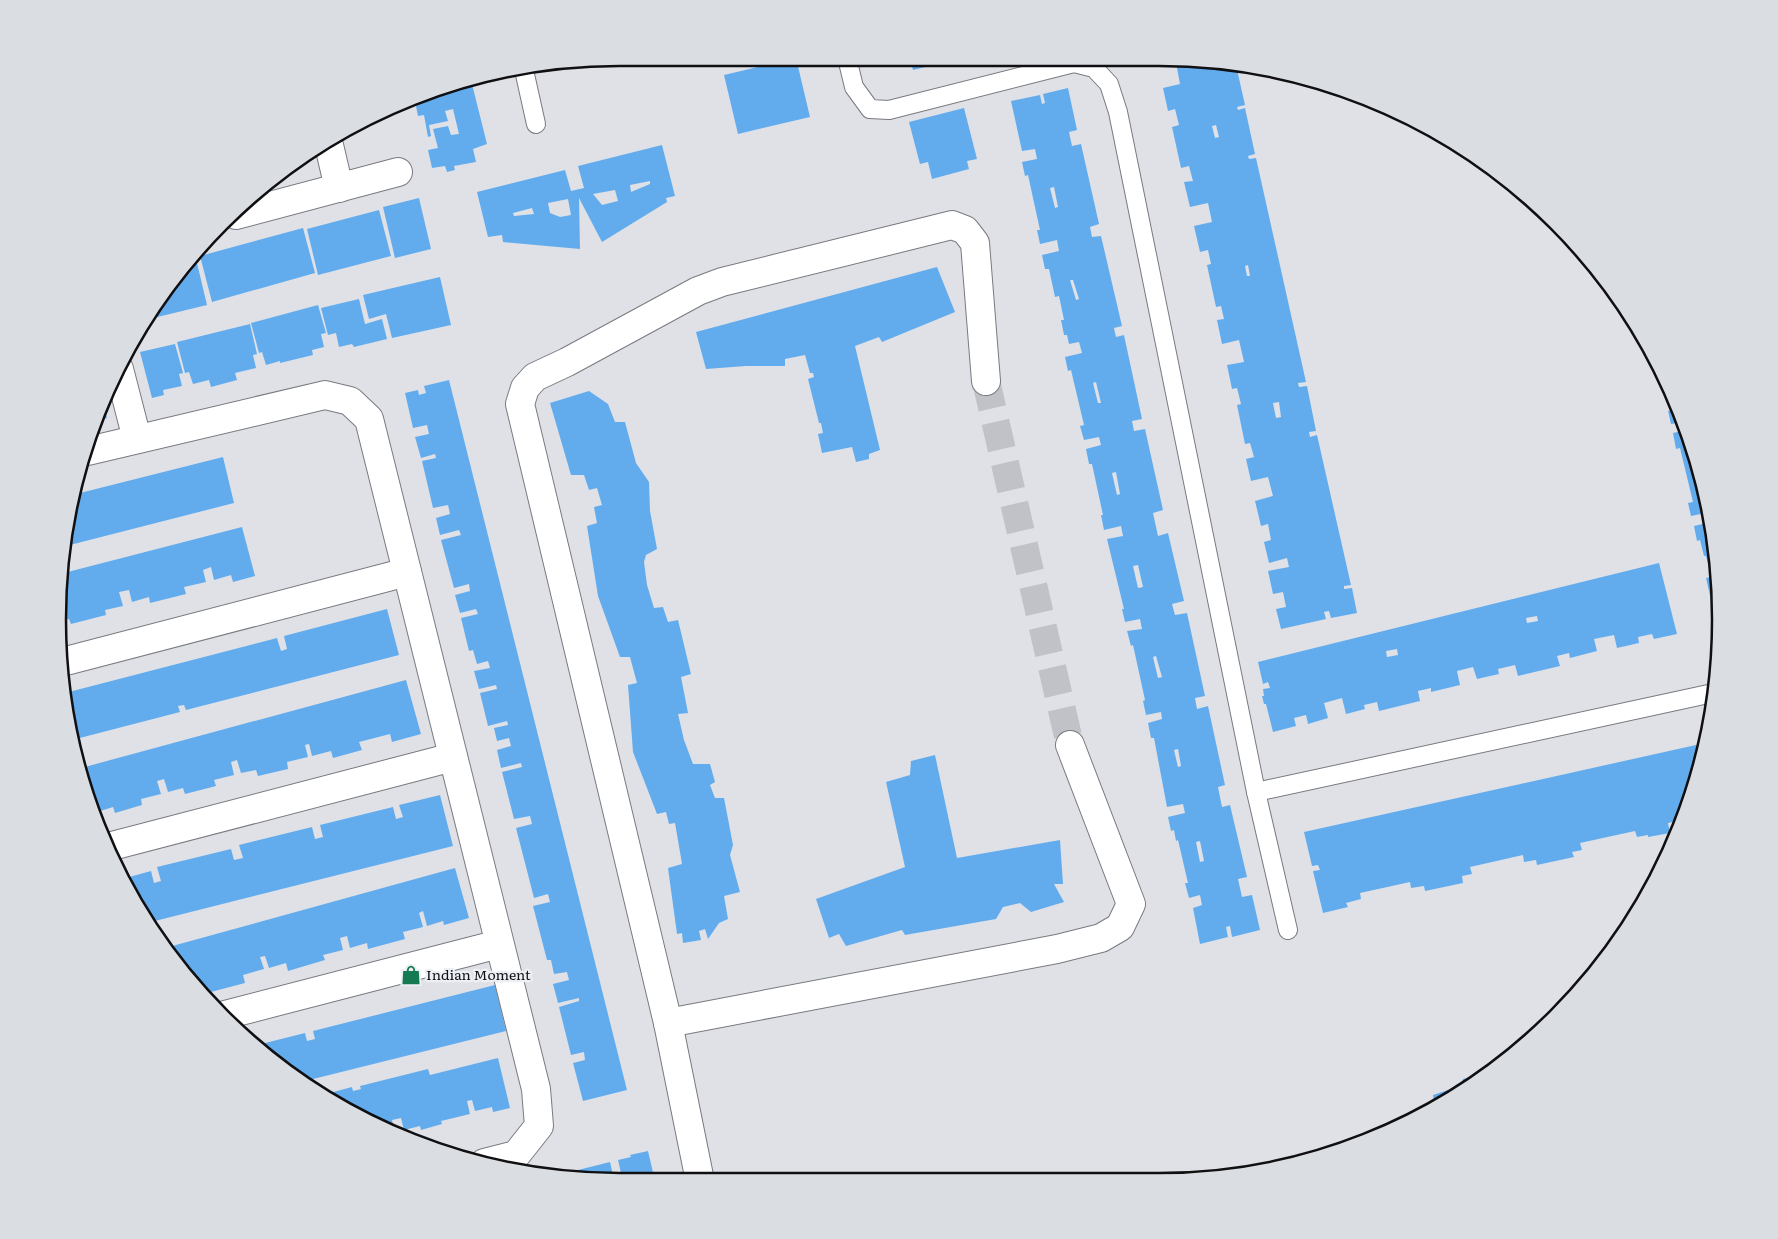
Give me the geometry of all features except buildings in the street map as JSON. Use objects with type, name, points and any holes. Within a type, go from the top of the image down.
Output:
[{"type":"street","points":[[330,148],[339,188]]},
{"type":"street","points":[[245,213],[398,172]]},
{"type":"street","points":[[698,1173],[668,1023],[520,404],[525,388],[535,377],[567,362],[698,291],[714,285],[952,225],[965,230],[975,243],[981,339],[986,381]]},
{"type":"street","points":[[121,379],[137,439]]},
{"type":"street","points":[[94,450],[325,395],[350,400],[369,419],[536,1089],[539,1126],[516,1155],[499,1159]]},
{"type":"street","points":[[68,661],[407,572]]},
{"type":"street","points":[[668,1023],[1057,950],[1101,938],[1120,927],[1131,904],[1070,745]]},
{"type":"street","points":[[114,844],[453,757]]},
{"type":"street","points":[[231,1013],[499,944]]},
{"type":"lane","points":[[849,66],[854,87],[870,109],[889,110],[1062,66]]},
{"type":"lane","points":[[1086,66],[1094,68],[1109,84],[1118,112],[1256,792],[1288,930]]},
{"type":"lane","points":[[525,75],[536,124]]},
{"type":"lane","points":[[1256,792],[1707,694]]},
{"type":"tunnel","points":[[986,381],[1070,745]]},
{"type":"place","name":"Indian Moment","points":[[411,975]]}]
